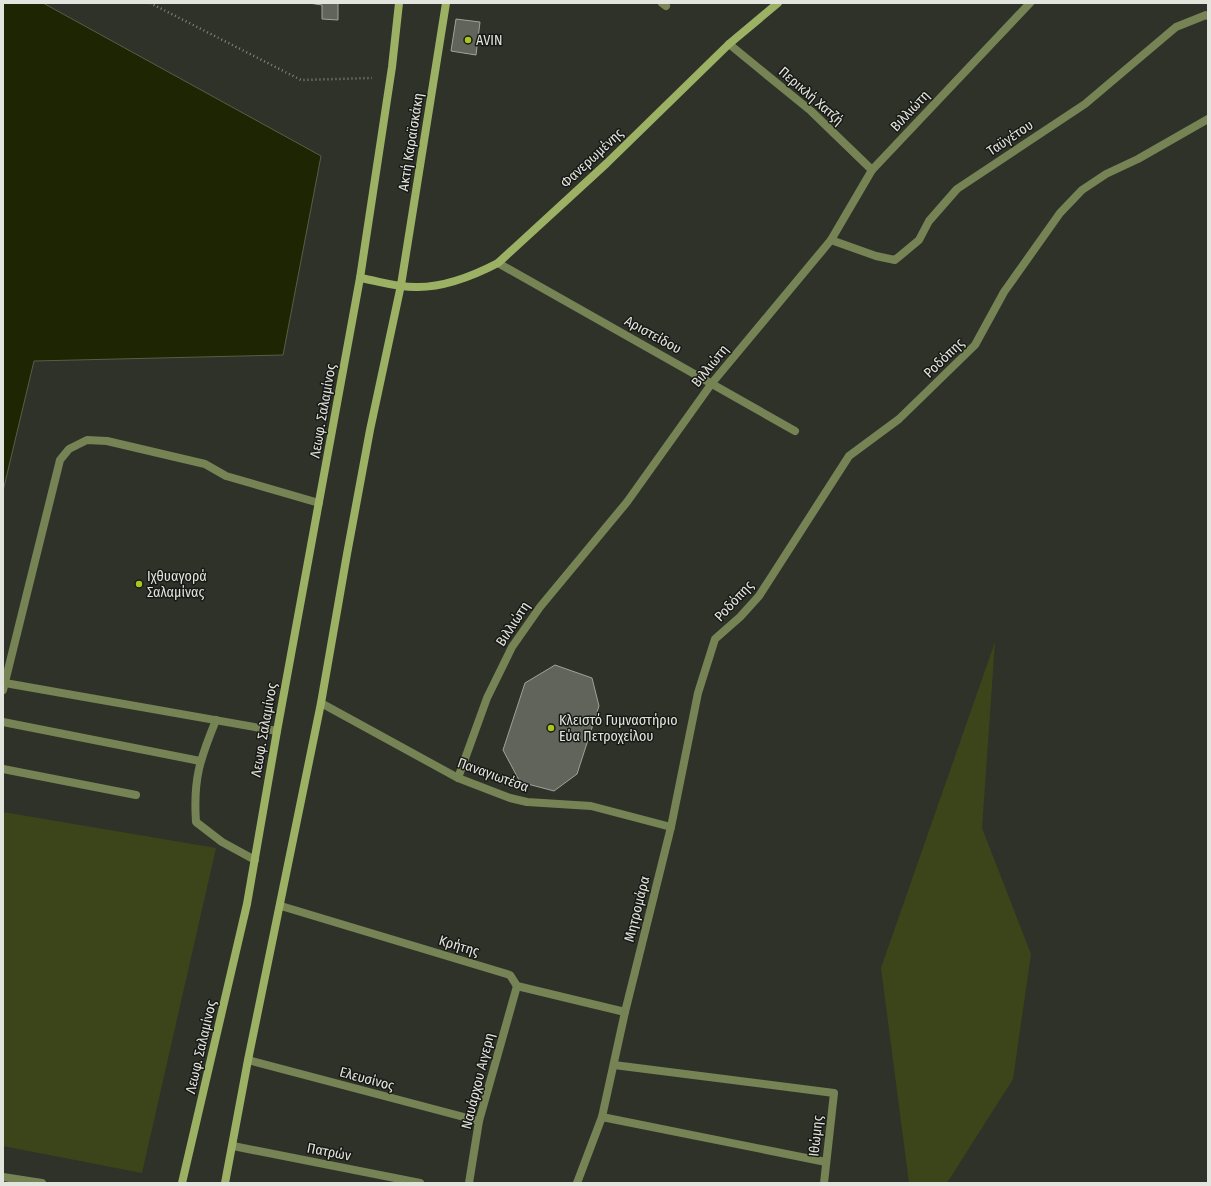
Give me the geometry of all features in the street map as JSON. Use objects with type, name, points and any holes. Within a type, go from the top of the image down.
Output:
[{"type":"main road","points":[[360,278],[390,78],[399,3]]},
{"type":"main road","name":"Ακτή Καραϊσκάκη","points":[[401,285],[446,3]]},
{"type":"main road","name":"Φανερωμένης","points":[[360,278],[417,288],[451,282],[477,274],[498,263],[608,163],[729,44],[778,3]]},
{"type":"main road","name":"Λεωφ. Σαλαμίνος","points":[[182,1183],[248,904],[277,731],[360,278]]},
{"type":"main road","points":[[226,1183],[248,1060],[281,906],[321,703],[347,554],[401,285]]},
{"type":"street","name":"Βιλλιώτη","points":[[458,778],[487,698],[512,647],[540,607],[627,502],[712,383],[831,240],[872,170],[1030,3]]},
{"type":"street","name":"Ταϋγέτου","points":[[831,240],[876,256],[895,260],[919,240],[929,221],[956,189],[1085,104],[1176,27],[1206,15],[1208,16]]},
{"type":"street","name":"Περικλή Χατζή","points":[[729,44],[811,111],[872,170]]},
{"type":"street","name":"Ροδόπης","points":[[715,639],[759,596],[849,456],[899,419],[975,345],[1004,292],[1060,213],[1073,199],[1082,190],[1106,174],[1138,159],[1208,119]]},
{"type":"street","name":"Αριστείδου","points":[[498,263],[795,431]]},
{"type":"street","points":[[277,731],[4,686],[60,460],[69,449],[87,440],[107,441],[205,464],[226,476],[319,503]]},
{"type":"street","name":"Μητρομάρα","points":[[577,1183],[602,1118],[625,1012],[671,827],[698,693],[715,639]]},
{"type":"street","name":"Παναγιωτέσα","points":[[321,703],[458,778],[527,802],[591,806],[671,827]]},
{"type":"street","points":[[216,720],[197,772],[195,803],[196,822],[222,842],[255,860]]},
{"type":"street","points":[[3,722],[200,761]]},
{"type":"street","points":[[3,769],[136,795]]},
{"type":"street","name":"Κρήτης","points":[[281,906],[510,975],[516,986]]},
{"type":"street","points":[[516,986],[625,1012]]},
{"type":"street","name":"Ναυάρχου Αιγερη","points":[[469,1183],[480,1121],[516,986]]},
{"type":"street","name":"Ελευσίνος","points":[[248,1060],[480,1121]]},
{"type":"street","name":"Ιθώμης","points":[[614,1065],[834,1092],[824,1183]]},
{"type":"street","points":[[602,1118],[826,1162]]},
{"type":"street","name":"Πατρών","points":[[233,1146],[420,1183]]},
{"type":"street","points":[[3,1177],[42,1183]]},
{"type":"path","points":[[150,3],[301,80],[390,78]]},
{"type":"shaded area","points":[[3,3],[43,3],[321,156],[283,355],[34,361],[3,491]]},
{"type":"shaded area","points":[[995,642],[982,828],[1031,954],[1013,1079],[947,1183],[909,1183],[881,968]]},
{"type":"shaded area","points":[[3,812],[216,848],[142,1173],[3,1146]]},
{"type":"building","points":[[309,3],[338,3],[338,20],[322,19],[322,5]]},
{"type":"building","points":[[456,19],[480,22],[476,55],[451,51]]},
{"type":"building","name":"Κλειστό Γυμναστήριο Εύα Πετροχείλου","points":[[555,665],[592,678],[599,706],[577,774],[554,791],[520,782],[503,750],[525,683]]},
{"type":"place","name":"AVIN","points":[[468,40]]},
{"type":"place","name":"Ιχθυαγορά Σαλαμίνας","points":[[139,584]]},
{"type":"place","name":"Κλειστό Γυμναστήριο Εύα Πετροχείλου","points":[[551,728]]}]
